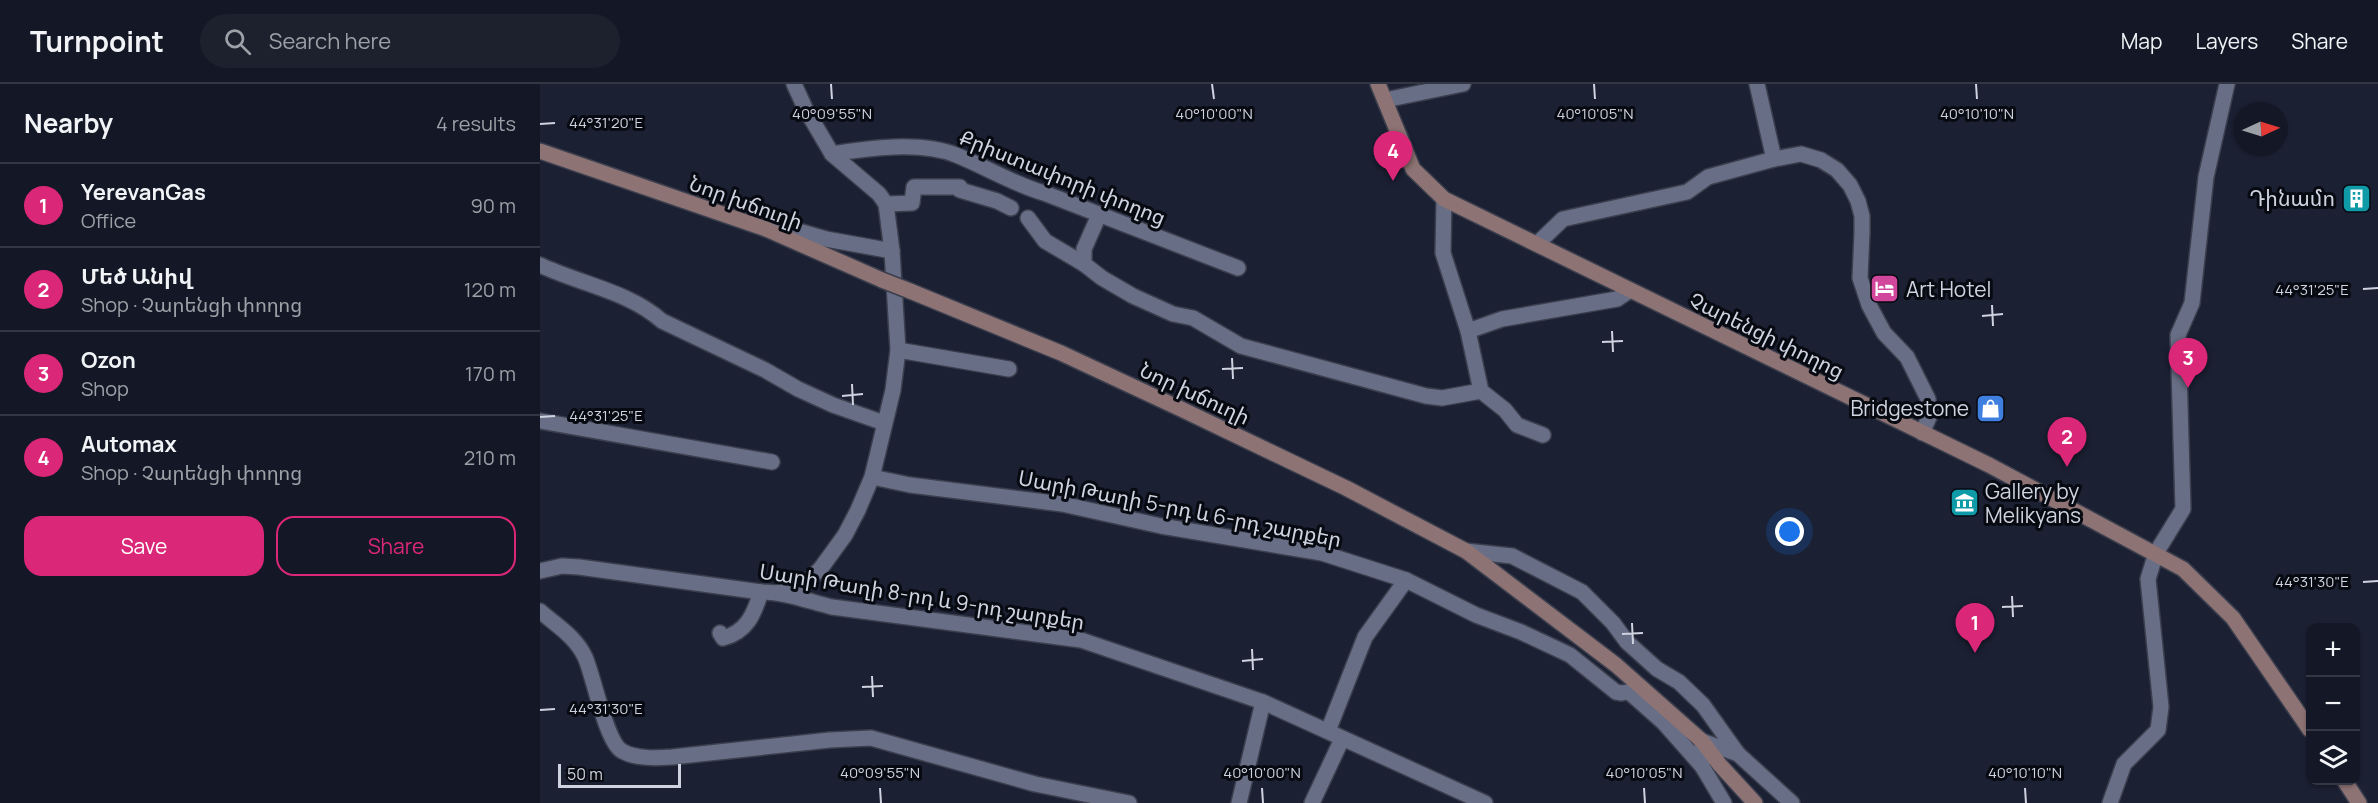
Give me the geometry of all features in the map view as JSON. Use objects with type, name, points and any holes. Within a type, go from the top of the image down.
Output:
[{"type":"main road","name":"Չարենցի փողոց","points":[[1378,84],[1413,170],[1444,199],[1989,465],[2183,569],[2233,618],[2306,724]]},
{"type":"main road","name":"Նոր խճուղի","points":[[540,151],[765,229],[1061,353],[1346,488],[1466,551],[1552,615],[1635,690],[1702,741],[1720,765],[1755,803]]},
{"type":"main road","points":[[2347,785],[2359,803]]},
{"type":"street","points":[[779,592],[803,586],[821,568],[845,535],[872,477],[893,390],[898,350],[892,250],[886,204],[879,194],[832,154],[794,84]]},
{"type":"street","points":[[1385,100],[1463,84]]},
{"type":"street","points":[[1757,84],[1774,159]]},
{"type":"street","points":[[2110,803],[2124,764],[2158,730],[2162,707],[2148,579],[2156,553],[2183,509],[2178,335],[2192,303],[2206,177],[2227,84]]},
{"type":"street","name":"Քրիստափորի փողոց","points":[[832,154],[862,149],[889,148],[919,148],[953,154],[1021,186],[1238,268]]},
{"type":"street","points":[[1537,244],[1563,219],[1687,192],[1708,177],[1774,159],[1801,154],[1821,160],[1838,170],[1850,185],[1858,201],[1862,216],[1860,278],[1869,305],[1884,333],[1907,357],[1928,399],[1930,415],[1922,433]]},
{"type":"street","points":[[886,204],[912,203],[914,187],[960,187],[960,190],[998,201],[1011,208]]},
{"type":"street","points":[[1444,199],[1443,253],[1468,331],[1482,391],[1505,410],[1517,425],[1543,435]]},
{"type":"street","points":[[1084,264],[1084,249],[1099,215]]},
{"type":"street","points":[[1028,218],[1045,241],[1084,264],[1102,278],[1133,296],[1173,314],[1193,318],[1241,346],[1426,396],[1442,398],[1482,391]]},
{"type":"street","points":[[765,229],[795,230],[826,239],[892,250]]},
{"type":"street","points":[[540,265],[563,276],[612,292],[648,309],[662,321],[765,370],[798,389],[833,405],[884,423]]},
{"type":"street","points":[[1468,331],[1502,319],[1617,299],[1629,291]]},
{"type":"street","points":[[898,350],[1009,369]]},
{"type":"street","points":[[540,421],[772,462]]},
{"type":"street","name":"Սարի Թաղի 5-րդ և 6-րդ շարքեր","points":[[872,477],[910,485],[1062,504],[1161,526],[1322,553],[1406,580],[1476,615],[1521,632],[1570,655],[1616,693],[1635,690],[1702,766],[1724,803]]},
{"type":"street","points":[[1466,551],[1512,556],[1582,592],[1594,602],[1628,642],[1657,669],[1679,682],[1703,705],[1738,754],[1792,803]]},
{"type":"street","name":"Սարի Թաղի 8-րդ և 9-րդ շարքեր","points":[[540,571],[562,566],[579,567],[761,592],[779,592],[832,607],[1081,640],[1263,702],[1485,803]]},
{"type":"street","points":[[1328,731],[1365,637],[1406,580]]},
{"type":"street","points":[[720,633],[723,638],[738,633],[749,621],[761,592]]},
{"type":"street","points":[[540,611],[571,636],[579,646],[594,681],[609,734],[624,752],[647,758],[672,757],[830,740],[872,738],[1035,784],[1129,803]]},
{"type":"street","points":[[1239,803],[1263,702]]},
{"type":"street","points":[[1312,803],[1342,739]]},
{"type":"street","points":[[1702,766],[1702,741],[1738,754]]},
{"type":"place","name":"Automax","points":[[1393,181]]},
{"type":"place","name":"Դինամո","points":[[2356,198]]},
{"type":"place","name":"Art Hotel","points":[[1885,289]]},
{"type":"place","name":"Ozon","points":[[2188,388]]},
{"type":"place","name":"Bridgestone","points":[[1990,408]]},
{"type":"place","name":"Մեծ Անիվ","points":[[2067,467]]},
{"type":"place","name":"Gallery by Melikyans","points":[[1964,503]]},
{"type":"place","name":"YerevanGas","points":[[1975,653]]}]
